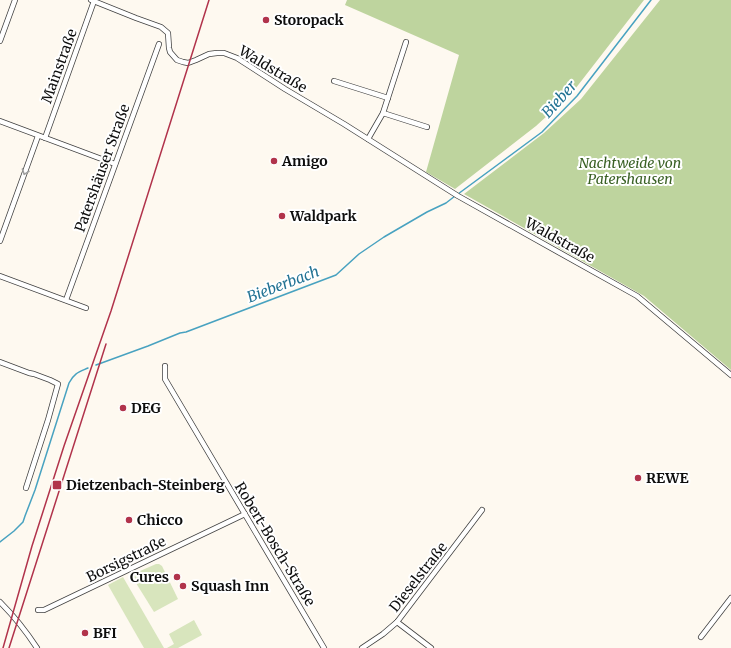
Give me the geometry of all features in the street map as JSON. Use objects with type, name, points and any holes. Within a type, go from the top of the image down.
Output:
[{"type":"street","points":[[0,41],[15,0]]},
{"type":"street","name":"Mainstraße","points":[[45,138],[92,1]]},
{"type":"street","name":"Waldstraße","points":[[92,1],[161,27],[168,33],[170,52],[177,60],[188,63],[209,54],[217,53],[237,58],[458,196],[637,296],[731,375]]},
{"type":"street","points":[[368,139],[383,114],[406,42]]},
{"type":"street","name":"Patershäuser Straße","points":[[66,300],[159,44]]},
{"type":"street","points":[[334,81],[388,98]]},
{"type":"street","points":[[383,114],[427,127]]},
{"type":"street","points":[[0,121],[115,164]]},
{"type":"street","points":[[0,241],[38,136]]},
{"type":"street","points":[[0,276],[86,308]]},
{"type":"street","points":[[0,362],[58,384],[26,488]]},
{"type":"street","name":"Robert-Bosch-Straße","points":[[165,366],[165,379],[324,648]]},
{"type":"street","name":"Dieselstraße","points":[[362,648],[383,634],[397,622],[482,510]]},
{"type":"street","name":"Borsigstraße","points":[[38,610],[44,610],[85,591],[245,514]]},
{"type":"street","points":[[701,637],[731,598]]},
{"type":"street","points":[[0,602],[7,608],[37,648]]},
{"type":"street","points":[[397,622],[431,648]]},
{"type":"green space","points":[[347,0],[644,0],[572,93],[536,126],[455,189],[426,172],[459,55],[345,5]]},
{"type":"green space","name":"Nachtweide von Patershausen","points":[[660,0],[731,0],[731,370],[644,296],[464,194],[544,133],[581,99]]},
{"type":"green space","points":[[156,564],[162,566],[178,599],[154,612],[131,575]]},
{"type":"green space","points":[[123,577],[164,648],[144,648],[108,585]]},
{"type":"green space","points":[[194,620],[202,635],[178,648],[167,648],[174,644],[169,634]]},
{"type":"waterway","name":"Bieber","points":[[458,194],[542,132],[577,96],[651,0]]},
{"type":"waterway","name":"Bieberbach","points":[[96,365],[336,275],[359,254],[384,237],[427,212],[446,203],[455,196]]},
{"type":"waterway","name":"Bieberbach","points":[[0,542],[23,522],[35,490],[69,383],[75,375],[88,368]]},
{"type":"railway","points":[[3,648],[32,546],[64,446],[111,311],[209,0]]},
{"type":"railway","points":[[9,648],[106,344]]},
{"type":"place","name":"Storopack","points":[[266,20]]},
{"type":"place","name":"Amigo","points":[[274,161]]},
{"type":"place","name":"Waldpark","points":[[282,216]]},
{"type":"place","name":"DEG","points":[[123,408]]},
{"type":"place","name":"REWE","points":[[638,478]]},
{"type":"place","name":"Dietzenbach-Steinberg","points":[[57,485]]},
{"type":"place","name":"Chicco","points":[[129,520]]},
{"type":"place","name":"Cures","points":[[177,577]]},
{"type":"place","name":"Squash Inn","points":[[183,586]]},
{"type":"place","name":"BFI","points":[[85,633]]}]
